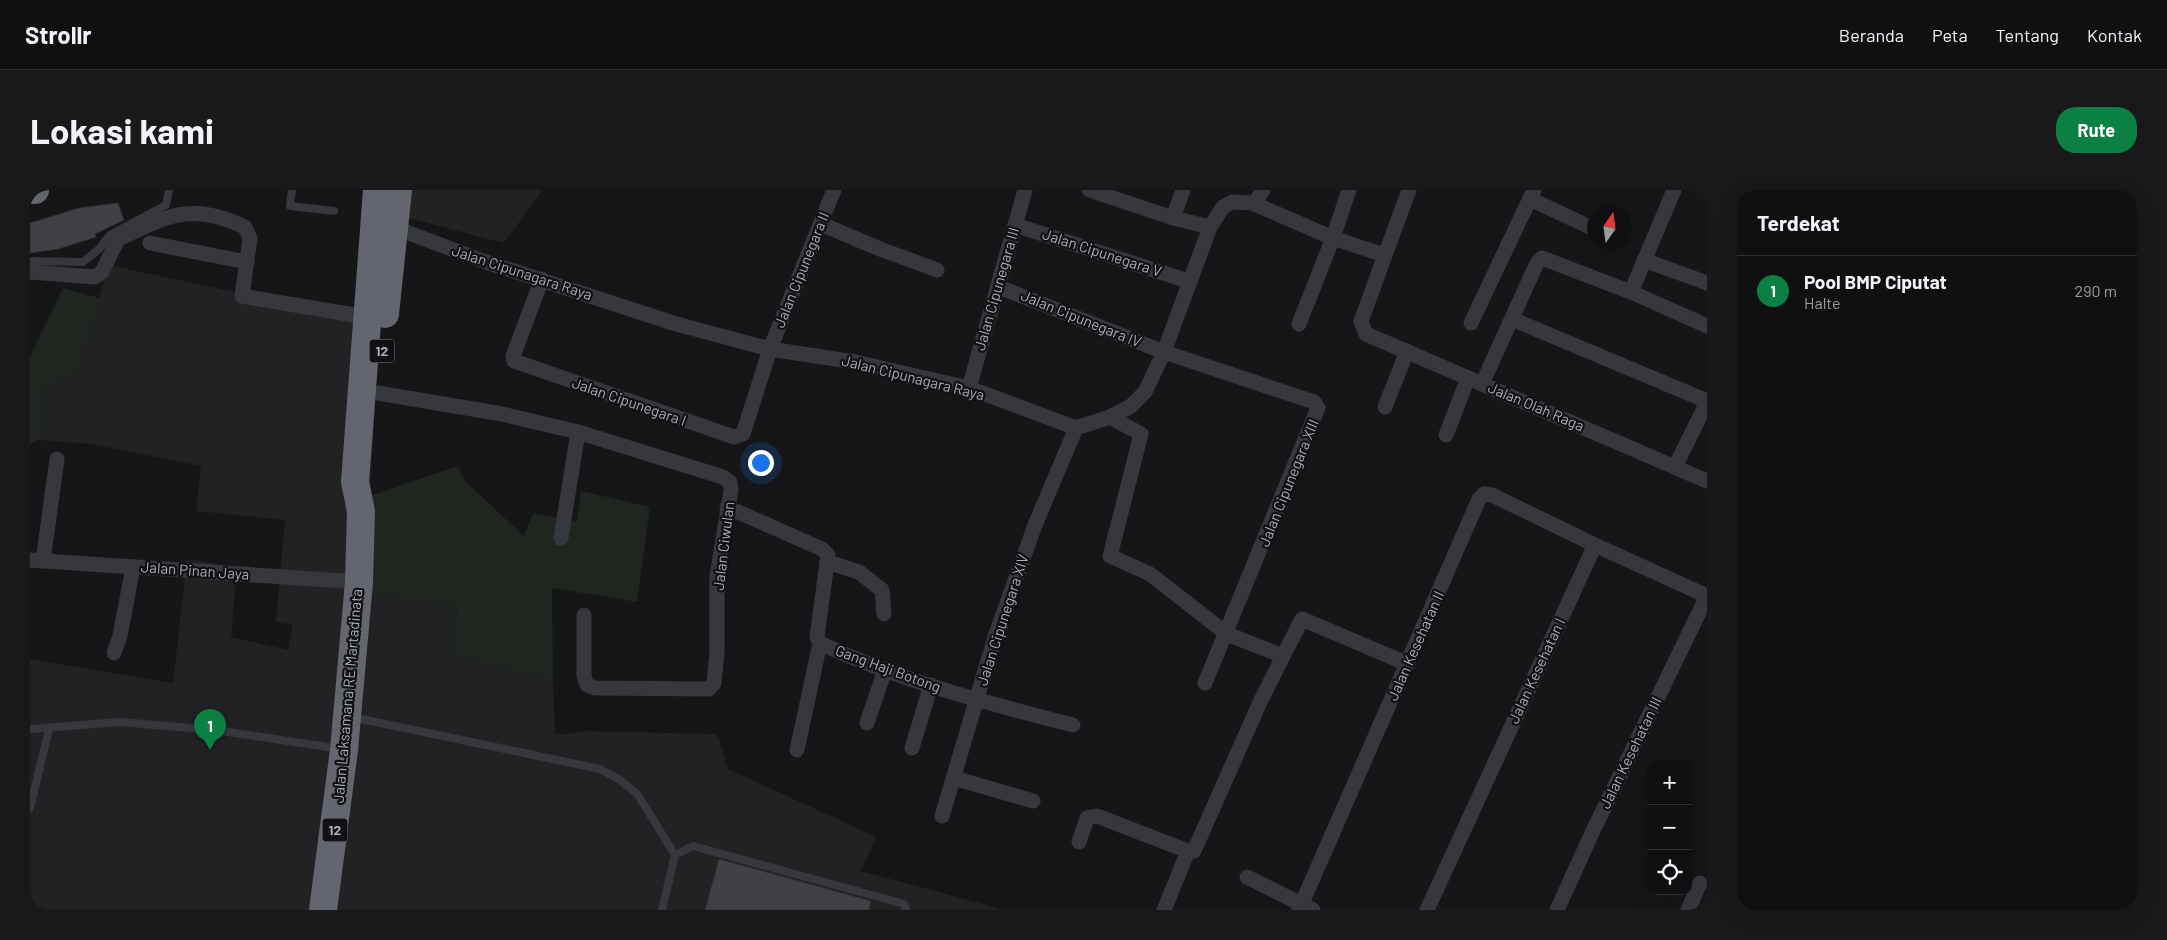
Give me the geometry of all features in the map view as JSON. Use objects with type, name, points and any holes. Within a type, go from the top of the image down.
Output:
[{"type":"highway","points":[[30,190],[35,190]]},
{"type":"highway","points":[[367,190],[384,225]]},
{"type":"highway","name":"Jalan Laksamana RE Martadinata","points":[[323,910],[333,850],[344,750],[359,582],[362,511],[369,486],[378,393],[384,225],[377,190]]},
{"type":"highway","name":"Jalan Laksamana RE Martadinata","points":[[362,511],[355,482],[366,318],[384,225],[398,190]]},
{"type":"street","name":"Jalan Cipunegara II","points":[[770,349],[834,190]]},
{"type":"street","name":"Jalan Cipunegara III","points":[[969,388],[1025,190]]},
{"type":"street","points":[[1089,190],[1173,218],[1210,227]]},
{"type":"street","points":[[1173,218],[1183,190]]},
{"type":"street","points":[[1252,202],[1261,196],[1263,190]]},
{"type":"street","points":[[1299,324],[1333,238],[1349,190]]},
{"type":"street","points":[[1076,428],[1110,417],[1131,406],[1145,392],[1164,352],[1188,281],[1210,227],[1222,207],[1232,202],[1252,202],[1333,238],[1384,255],[1408,190]]},
{"type":"street","points":[[1631,292],[1674,190]]},
{"type":"street","points":[[1471,323],[1532,194],[1587,225]]},
{"type":"street","points":[[30,272],[95,277],[102,272],[118,239],[179,213],[199,212],[230,219],[245,227],[250,238],[242,296],[366,318]]},
{"type":"street","points":[[821,224],[880,250],[937,270]]},
{"type":"street","name":"Jalan Cipunagara Raya","points":[[384,225],[486,262],[673,323],[770,349],[855,362],[969,388],[1076,428]]},
{"type":"street","name":"Jalan Cipunegara V","points":[[1015,225],[1188,281]]},
{"type":"street","points":[[150,243],[247,262]]},
{"type":"street","name":"Jalan Olah Raga","points":[[1384,255],[1361,321],[1366,334],[1707,481]]},
{"type":"street","points":[[1446,435],[1512,319],[1537,263],[1542,258],[1631,292],[1707,326]]},
{"type":"street","points":[[1644,260],[1707,283]]},
{"type":"street","name":"Jalan Cipunegara I","points":[[542,279],[513,356],[514,361],[734,437],[744,434],[770,349]]},
{"type":"street","name":"Jalan Cipunegara IV","points":[[999,287],[1164,352]]},
{"type":"street","points":[[1512,319],[1707,401],[1675,467]]},
{"type":"street","points":[[1385,407],[1407,351]]},
{"type":"street","name":"Jalan Cipunegara XIII","points":[[1164,352],[1314,402],[1318,408],[1227,634],[1205,683]]},
{"type":"street","name":"Jalan Ciwulan","points":[[378,393],[502,414],[578,432],[723,477],[730,482],[731,490],[717,576],[717,652],[714,683],[709,689],[595,688],[587,685],[584,676],[584,614]]},
{"type":"street","points":[[1110,417],[1141,434],[1110,556],[1150,574],[1227,634],[1283,656]]},
{"type":"street","name":"Jalan Cipunegara XIV","points":[[942,816],[996,634],[1035,525],[1076,428]]},
{"type":"street","points":[[561,538],[578,432]]},
{"type":"street","points":[[36,561],[57,460]]},
{"type":"street","name":"Jalan Kesehatan II","points":[[1305,908],[1480,499],[1484,494],[1492,495],[1595,545]]},
{"type":"street","points":[[727,507],[822,549],[828,555],[827,562],[859,572],[882,590],[884,614]]},
{"type":"street","points":[[1595,545],[1707,596]]},
{"type":"street","name":"Jalan Kesehatan I","points":[[1427,910],[1595,545]]},
{"type":"street","name":"Jalan Pinan Jaya","points":[[36,561],[359,582]]},
{"type":"street","name":"Gang Haji Botong","points":[[827,562],[817,637],[820,643],[885,670],[977,700],[1073,725]]},
{"type":"street","points":[[114,654],[120,636],[133,567]]},
{"type":"street","name":"Jalan Kesehatan III","points":[[1557,910],[1592,833],[1707,596]]},
{"type":"street","points":[[1079,842],[1087,818],[1097,816],[1188,851],[1194,851],[1283,656],[1302,619],[1408,664]]},
{"type":"street","points":[[797,750],[820,643]]},
{"type":"street","points":[[867,723],[885,670]]},
{"type":"street","points":[[912,748],[931,685]]},
{"type":"street","points":[[954,778],[1033,801]]},
{"type":"street","points":[[1164,910],[1188,851]]},
{"type":"street","points":[[1247,878],[1305,908]]},
{"type":"street","points":[[1688,910],[1700,883]]},
{"type":"lane","points":[[30,261],[83,262],[99,249],[110,235],[166,205],[168,192],[176,190]]},
{"type":"lane","points":[[292,190],[290,206],[334,211]]},
{"type":"lane","points":[[347,716],[600,769],[620,780],[638,795],[675,855],[662,910]]},
{"type":"lane","points":[[30,730],[120,722],[215,730],[344,750]]},
{"type":"lane","points":[[30,808],[48,729]]},
{"type":"lane","points":[[675,855],[688,847],[697,846],[904,904],[906,910]]},
{"type":"shaded area","points":[[410,190],[543,190],[504,243],[408,218]]},
{"type":"shaded area","points":[[108,265],[379,322],[365,594],[457,606],[453,656],[553,682],[555,735],[587,731],[717,734],[728,769],[876,837],[861,871],[1005,910],[30,910],[30,659],[173,683],[187,559],[237,567],[231,637],[288,650],[293,625],[276,622],[285,520],[196,511],[201,466],[91,444],[38,440],[45,386],[78,374]]},
{"type":"shaded area","points":[[63,288],[99,298],[78,374],[45,386],[38,440],[30,444],[30,356]]},
{"type":"shaded area","points":[[458,466],[465,481],[524,536],[533,513],[577,522],[581,491],[650,507],[637,602],[552,588],[553,682],[453,656],[457,606],[365,594],[370,496]]},
{"type":"building","points":[[118,203],[124,220],[95,234],[96,237],[58,249],[30,253],[30,223],[79,208]]},
{"type":"building","points":[[719,859],[871,901],[869,910],[705,910]]},
{"type":"place","name":"Pool BMP Ciputat","points":[[210,750]]}]
